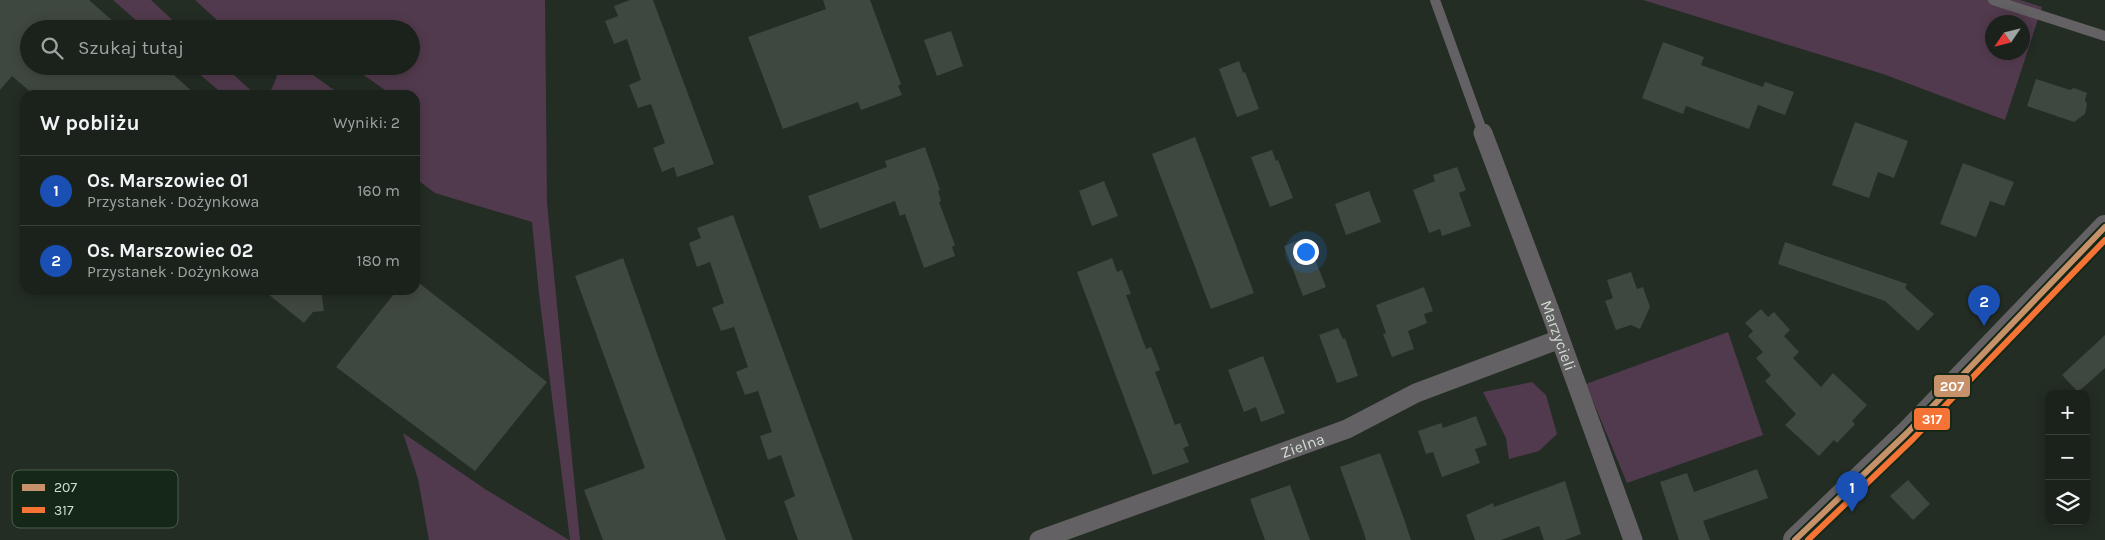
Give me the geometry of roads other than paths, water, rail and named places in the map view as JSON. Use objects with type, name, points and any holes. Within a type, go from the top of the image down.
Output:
[{"type":"street","name":"Marzycieli","points":[[1483,133],[1633,540]]},
{"type":"street","points":[[1801,534],[1907,433],[2105,227]]},
{"type":"street","name":"Zielna","points":[[1039,540],[1239,466],[1347,429],[1416,393],[1560,339]]},
{"type":"lane","points":[[1435,0],[1483,133]]},
{"type":"lane","points":[[1993,0],[2105,36]]},
{"type":"place","name":"Os. Marszowiec 02","points":[[1984,326]]},
{"type":"place","name":"Os. Marszowiec 01","points":[[1852,512]]}]
